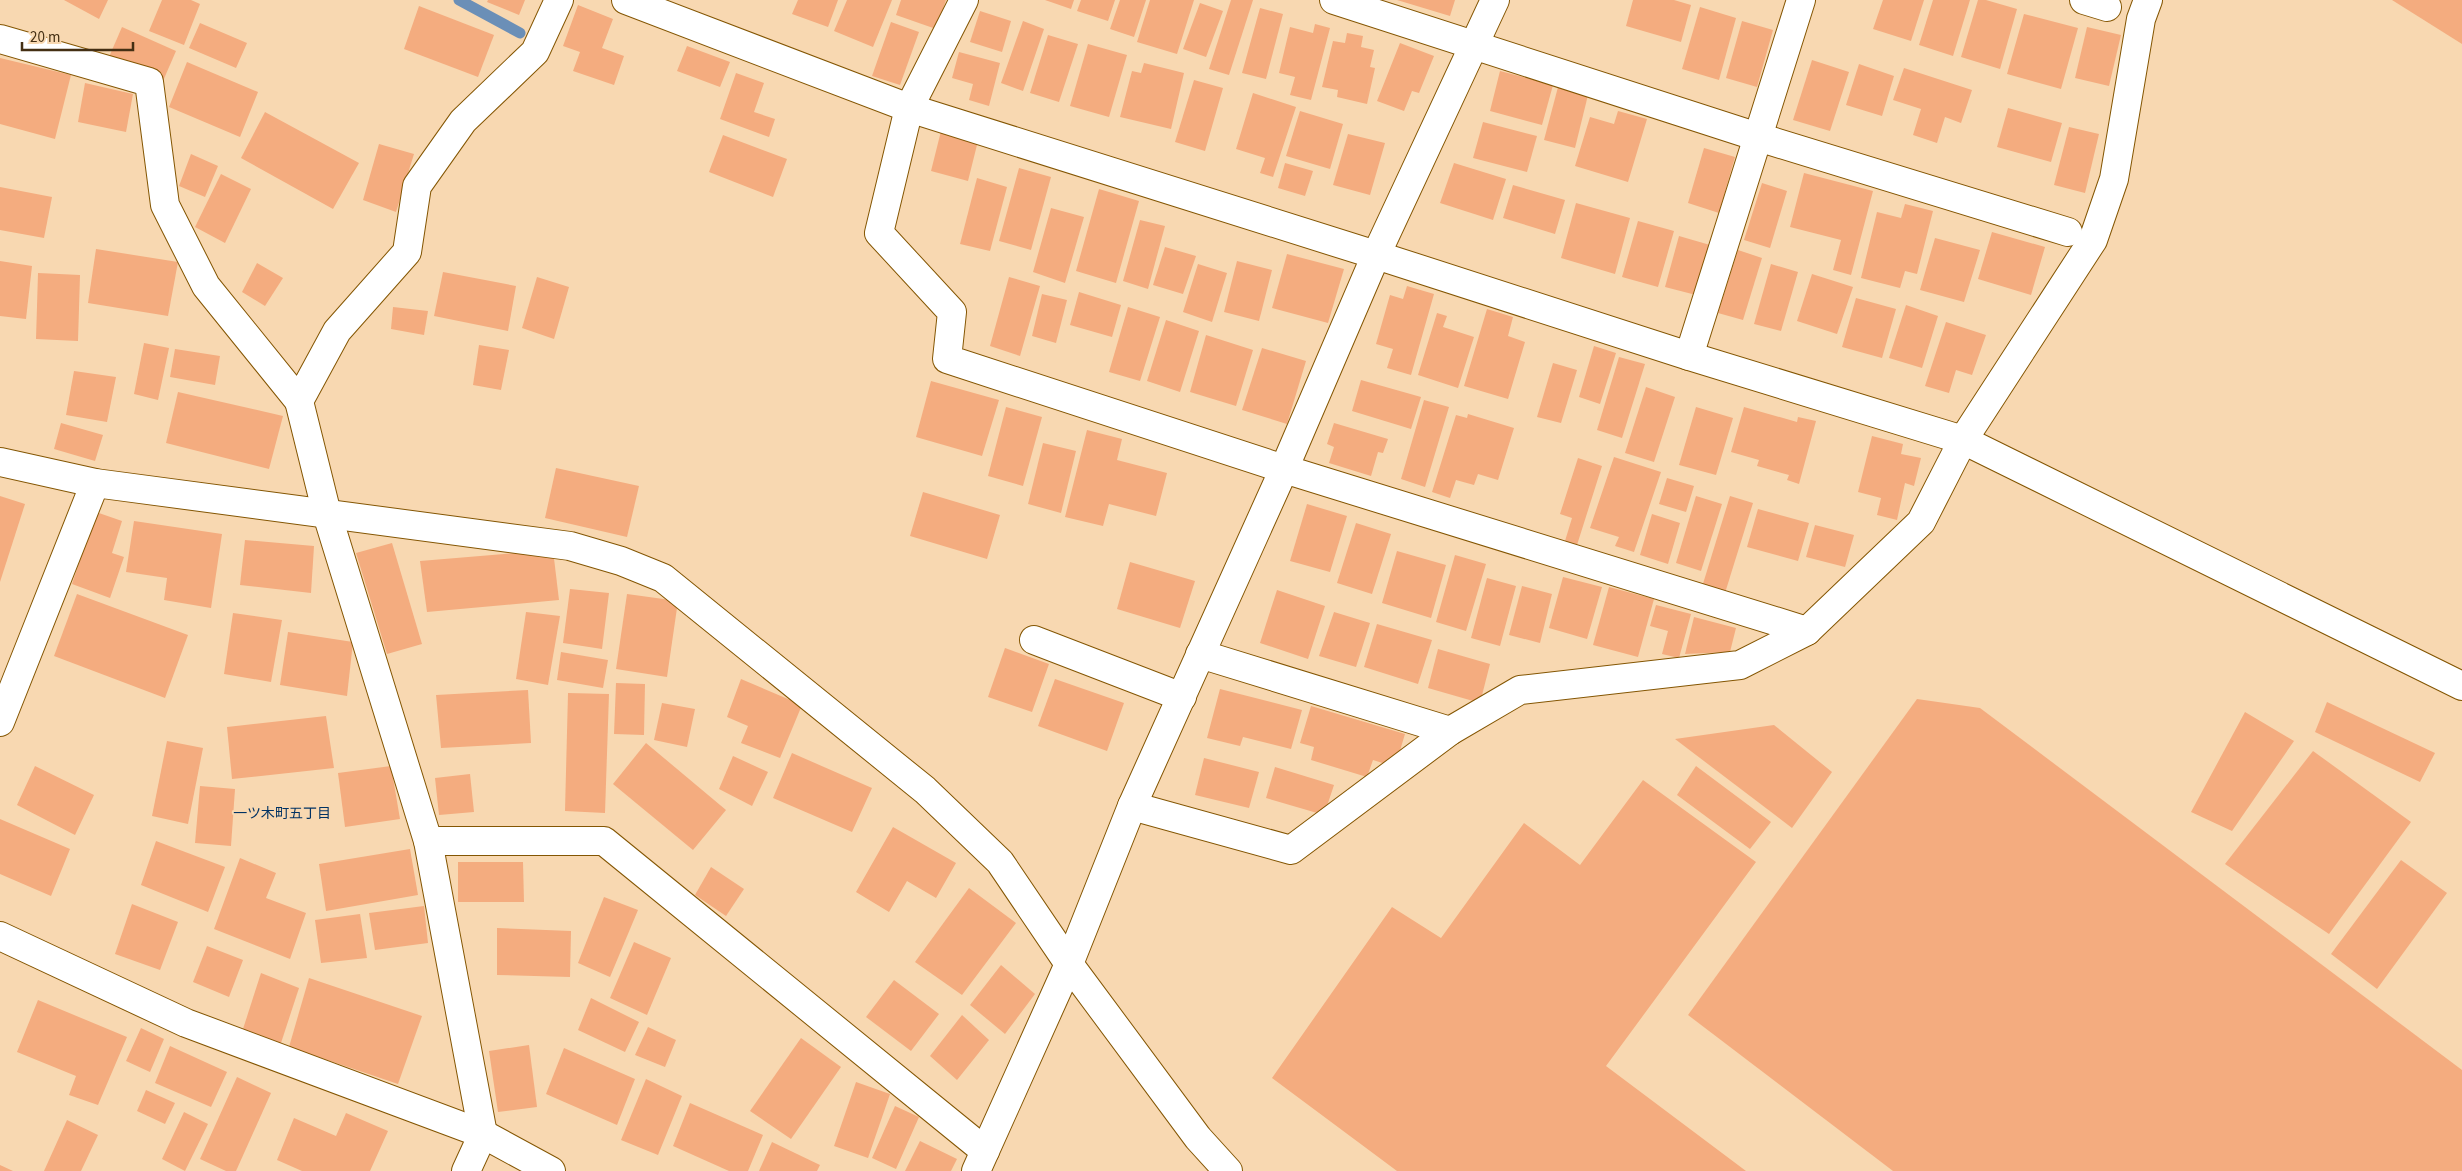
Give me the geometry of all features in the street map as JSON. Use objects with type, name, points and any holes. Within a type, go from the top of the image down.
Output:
[{"type":"street","points":[[299,401],[337,330],[408,252],[417,186],[463,121],[535,52],[559,0]]},
{"type":"street","points":[[626,0],[909,108],[1689,356],[1963,440],[2462,686]]},
{"type":"street","points":[[964,0],[909,108],[879,233],[952,312],[947,359],[1284,469],[1807,631]]},
{"type":"street","points":[[1334,0],[1758,136],[2068,232]]},
{"type":"street","points":[[428,841],[604,841],[980,1161],[1069,964],[1132,806],[1284,469],[1376,255],[1495,0]]},
{"type":"street","points":[[1689,356],[1801,0]]},
{"type":"street","points":[[1132,806],[1291,850],[1450,730],[1520,690],[1740,665],[1807,631],[1921,522],[1963,440],[2093,240],[2114,179],[2141,19],[2148,0]]},
{"type":"street","points":[[0,39],[149,82],[165,205],[206,286],[299,401],[327,514],[428,841],[483,1134],[466,1171]]},
{"type":"street","points":[[0,462],[95,483],[570,546],[621,561],[663,578],[925,790],[1000,862],[1069,964],[1198,1138],[1228,1171]]},
{"type":"street","points":[[0,722],[95,483]]},
{"type":"street","points":[[1034,640],[1182,697]]},
{"type":"street","points":[[1200,654],[1450,730]]},
{"type":"street","points":[[0,936],[186,1023],[483,1134],[551,1171]]},
{"type":"building","points":[[64,0],[108,0],[99,19]]},
{"type":"building","points":[[162,0],[191,0],[200,4],[184,45],[149,31]]},
{"type":"building","points":[[488,0],[525,0],[519,15],[487,2]]},
{"type":"building","points":[[798,0],[838,0],[828,27],[792,14]]},
{"type":"building","points":[[847,0],[892,0],[873,47],[834,31]]},
{"type":"building","points":[[901,0],[946,0],[936,29],[896,15]]},
{"type":"building","points":[[1045,0],[1074,0],[1071,9]]},
{"type":"building","points":[[1081,0],[1115,0],[1108,21],[1077,11]]},
{"type":"building","points":[[1120,0],[1146,0],[1134,37],[1110,29]]},
{"type":"building","points":[[1150,0],[1194,0],[1177,54],[1137,42]]},
{"type":"building","points":[[1231,0],[1253,0],[1229,75],[1209,69]]},
{"type":"building","points":[[1397,0],[1455,0],[1450,16]]},
{"type":"building","points":[[1633,0],[1674,0],[1691,5],[1681,42],[1626,26]]},
{"type":"building","points":[[1883,0],[1924,0],[1911,41],[1873,29]]},
{"type":"building","points":[[1933,0],[1970,0],[1953,56],[1919,45]]},
{"type":"building","points":[[1978,0],[1986,0],[2017,9],[2000,69],[1961,57]]},
{"type":"building","points":[[2392,0],[2462,0],[2462,44]]},
{"type":"building","points":[[1200,3],[1223,11],[1206,57],[1183,49]]},
{"type":"building","points":[[578,5],[613,19],[602,48],[624,56],[614,85],[573,71],[580,52],[563,46]]},
{"type":"building","points":[[419,6],[494,35],[478,77],[404,49]]},
{"type":"building","points":[[1700,7],[1736,18],[1719,80],[1682,69]]},
{"type":"building","points":[[1260,8],[1283,14],[1266,79],[1242,73]]},
{"type":"building","points":[[980,11],[1011,21],[1002,52],[970,42]]},
{"type":"building","points":[[2024,14],[2078,28],[2061,89],[2007,74]]},
{"type":"building","points":[[1023,21],[1044,29],[1023,91],[1001,83]]},
{"type":"building","points":[[1742,21],[1773,30],[1757,87],[1726,78]]},
{"type":"building","points":[[891,22],[919,32],[900,85],[872,76]]},
{"type":"building","points":[[200,23],[247,43],[236,68],[189,48]]},
{"type":"building","points":[[1315,24],[1330,28],[1311,100],[1290,95],[1295,77],[1279,73],[1290,27],[1313,33]]},
{"type":"building","points":[[122,27],[176,51],[163,81],[109,57]]},
{"type":"building","points":[[2087,27],[2121,35],[2109,86],[2075,78]]},
{"type":"building","points":[[1347,33],[1363,36],[1361,47],[1374,50],[1370,67],[1375,68],[1367,104],[1337,97],[1338,90],[1322,87],[1333,41],[1345,43]]},
{"type":"building","points":[[1048,35],[1078,44],[1059,102],[1030,93]]},
{"type":"building","points":[[1400,43],[1434,56],[1419,93],[1412,91],[1404,111],[1377,101]]},
{"type":"building","points":[[1088,44],[1127,55],[1109,117],[1070,106]]},
{"type":"building","points":[[687,46],[730,62],[720,87],[677,71]]},
{"type":"building","points":[[959,52],[1000,63],[989,106],[969,100],[973,84],[952,78]]},
{"type":"building","points":[[0,58],[71,75],[55,139],[0,124]]},
{"type":"building","points":[[1812,60],[1849,72],[1830,131],[1793,120]]},
{"type":"building","points":[[187,62],[258,92],[240,137],[169,107]]},
{"type":"building","points":[[1144,63],[1184,73],[1171,129],[1120,117],[1132,71],[1141,73]]},
{"type":"building","points":[[1859,64],[1894,76],[1882,116],[1846,105]]},
{"type":"building","points":[[1904,68],[1972,90],[1961,123],[1945,117],[1937,143],[1913,135],[1921,109],[1893,100]]},
{"type":"building","points":[[1500,71],[1553,85],[1542,125],[1490,111]]},
{"type":"building","points":[[736,73],[764,83],[754,112],[775,119],[769,137],[720,119]]},
{"type":"building","points":[[1194,80],[1223,88],[1205,151],[1175,142]]},
{"type":"building","points":[[85,83],[133,94],[126,132],[78,122]]},
{"type":"building","points":[[1558,87],[1588,95],[1575,148],[1544,140]]},
{"type":"building","points":[[1253,93],[1296,107],[1273,177],[1260,173],[1265,158],[1236,149]]},
{"type":"building","points":[[2008,108],[2062,123],[2051,162],[1997,147]]},
{"type":"building","points":[[1300,111],[1343,124],[1330,169],[1286,156]]},
{"type":"building","points":[[1618,111],[1647,119],[1628,182],[1575,166],[1590,117],[1614,124]]},
{"type":"building","points":[[265,112],[359,163],[333,209],[241,158]]},
{"type":"building","points":[[1483,122],[1537,136],[1527,172],[1473,158]]},
{"type":"building","points":[[2069,127],[2099,134],[2085,193],[2054,185]]},
{"type":"building","points":[[941,131],[978,141],[968,181],[931,171]]},
{"type":"building","points":[[1348,134],[1385,143],[1370,195],[1333,185]]},
{"type":"building","points":[[723,135],[787,159],[773,197],[709,172]]},
{"type":"building","points":[[379,144],[414,154],[396,212],[363,200]]},
{"type":"building","points":[[1704,148],[1735,157],[1719,213],[1688,203]]},
{"type":"building","points":[[191,154],[218,166],[205,197],[179,186]]},
{"type":"building","points":[[1285,163],[1313,171],[1305,196],[1278,188]]},
{"type":"building","points":[[1454,163],[1506,179],[1493,220],[1440,203]]},
{"type":"building","points":[[1019,168],[1051,177],[1031,250],[999,241]]},
{"type":"building","points":[[1804,173],[1873,191],[1851,275],[1833,270],[1841,240],[1790,227]]},
{"type":"building","points":[[221,174],[251,189],[225,243],[195,227]]},
{"type":"building","points":[[977,178],[1007,187],[990,251],[960,244]]},
{"type":"building","points":[[1762,183],[1787,191],[1770,248],[1744,240]]},
{"type":"building","points":[[1513,185],[1565,200],[1555,234],[1503,218]]},
{"type":"building","points":[[0,187],[52,197],[44,238],[0,230]]},
{"type":"building","points":[[1099,189],[1139,201],[1116,283],[1076,271]]},
{"type":"building","points":[[1576,203],[1630,218],[1615,274],[1561,258]]},
{"type":"building","points":[[1905,204],[1933,211],[1917,274],[1905,271],[1900,288],[1861,278],[1877,212],[1901,218]]},
{"type":"building","points":[[1051,208],[1084,217],[1065,283],[1033,272]]},
{"type":"building","points":[[1140,220],[1165,226],[1148,289],[1123,281]]},
{"type":"building","points":[[1638,221],[1674,231],[1658,287],[1622,277]]},
{"type":"building","points":[[1992,232],[2045,247],[2031,295],[1978,279]]},
{"type":"building","points":[[1679,236],[1710,245],[1696,295],[1665,287]]},
{"type":"building","points":[[1935,238],[1980,250],[1964,302],[1920,290]]},
{"type":"building","points":[[1165,247],[1196,256],[1183,294],[1153,285]]},
{"type":"building","points":[[96,249],[178,262],[168,316],[88,303]]},
{"type":"building","points":[[1738,250],[1762,258],[1743,320],[1718,313]]},
{"type":"building","points":[[1287,254],[1344,269],[1328,323],[1272,308]]},
{"type":"building","points":[[0,261],[32,266],[26,319],[0,316]]},
{"type":"building","points":[[1237,261],[1272,270],[1259,321],[1224,312]]},
{"type":"building","points":[[257,263],[283,278],[265,306],[242,292]]},
{"type":"building","points":[[1198,264],[1227,273],[1212,322],[1183,312]]},
{"type":"building","points":[[1771,264],[1798,272],[1781,331],[1754,324]]},
{"type":"building","points":[[443,272],[516,286],[508,331],[434,316]]},
{"type":"building","points":[[38,273],[80,275],[78,341],[36,339]]},
{"type":"building","points":[[1812,274],[1853,287],[1837,334],[1797,321]]},
{"type":"building","points":[[537,277],[569,287],[554,339],[522,328]]},
{"type":"building","points":[[1009,277],[1040,286],[1020,356],[990,346]]},
{"type":"building","points":[[1407,286],[1434,294],[1411,375],[1387,368],[1393,349],[1376,344],[1390,295],[1403,299]]},
{"type":"building","points":[[1079,292],[1121,305],[1112,337],[1070,325]]},
{"type":"building","points":[[1042,294],[1067,300],[1056,343],[1032,336]]},
{"type":"building","points":[[1856,298],[1896,309],[1882,358],[1842,347]]},
{"type":"building","points":[[1906,305],[1938,316],[1922,368],[1889,358]]},
{"type":"building","points":[[393,307],[428,311],[424,335],[391,329]]},
{"type":"building","points":[[1128,307],[1160,317],[1140,381],[1109,372]]},
{"type":"building","points":[[1487,309],[1513,317],[1508,336],[1525,342],[1508,399],[1464,386]]},
{"type":"building","points":[[1437,313],[1447,316],[1443,327],[1474,337],[1458,388],[1418,375]]},
{"type":"building","points":[[1166,320],[1199,331],[1180,392],[1147,381]]},
{"type":"building","points":[[1946,322],[1986,335],[1972,375],[1956,370],[1949,393],[1925,386]]},
{"type":"building","points":[[1206,335],[1253,350],[1236,406],[1190,392]]},
{"type":"building","points":[[144,343],[169,348],[158,400],[134,394]]},
{"type":"building","points":[[479,345],[509,350],[501,390],[473,385]]},
{"type":"building","points":[[1594,346],[1616,353],[1600,404],[1579,397]]},
{"type":"building","points":[[1262,348],[1306,361],[1287,424],[1242,410]]},
{"type":"building","points":[[175,349],[220,356],[215,385],[170,377]]},
{"type":"building","points":[[1619,357],[1645,364],[1622,438],[1597,430]]},
{"type":"building","points":[[1553,363],[1577,370],[1561,423],[1537,417]]},
{"type":"building","points":[[74,371],[116,377],[107,422],[66,415]]},
{"type":"building","points":[[1361,380],[1421,397],[1411,429],[1352,411]]},
{"type":"building","points":[[931,381],[999,400],[982,456],[916,437]]},
{"type":"building","points":[[1646,387],[1675,397],[1654,462],[1625,453]]},
{"type":"building","points":[[178,392],[283,416],[269,469],[166,443]]},
{"type":"building","points":[[1424,400],[1449,407],[1425,487],[1401,479]]},
{"type":"building","points":[[1006,407],[1042,417],[1023,486],[988,476]]},
{"type":"building","points":[[1696,407],[1733,418],[1716,475],[1679,465]]},
{"type":"building","points":[[1744,407],[1797,422],[1798,417],[1816,421],[1799,484],[1787,480],[1789,475],[1757,466],[1759,460],[1731,452]]},
{"type":"building","points":[[1468,414],[1514,428],[1498,480],[1478,474],[1474,485],[1456,480],[1450,498],[1432,492],[1456,415],[1467,418]]},
{"type":"building","points":[[61,423],[103,435],[95,461],[54,449]]},
{"type":"building","points":[[1334,423],[1388,439],[1383,453],[1378,452],[1371,476],[1329,463],[1334,447],[1327,444]]},
{"type":"building","points":[[1087,430],[1122,439],[1117,460],[1167,473],[1156,516],[1109,504],[1103,526],[1065,517]]},
{"type":"building","points":[[1872,436],[1903,444],[1901,454],[1921,458],[1914,486],[1905,483],[1897,520],[1877,515],[1881,498],[1858,492]]},
{"type":"building","points":[[1043,443],[1076,451],[1061,513],[1028,504]]},
{"type":"building","points":[[1614,457],[1661,472],[1634,552],[1615,546],[1619,537],[1590,528]]},
{"type":"building","points":[[1578,458],[1602,466],[1577,545],[1565,541],[1572,518],[1560,514]]},
{"type":"building","points":[[556,468],[639,486],[627,537],[545,518]]},
{"type":"building","points":[[1667,478],[1694,486],[1686,512],[1659,504]]},
{"type":"building","points":[[923,492],[1000,515],[987,559],[910,536]]},
{"type":"building","points":[[0,496],[25,504],[0,582]]},
{"type":"building","points":[[1696,496],[1722,504],[1701,571],[1676,563]]},
{"type":"building","points":[[1730,496],[1753,503],[1725,593],[1702,587]]},
{"type":"building","points":[[1307,504],[1347,516],[1330,572],[1290,561]]},
{"type":"building","points":[[1758,509],[1809,523],[1798,561],[1747,547]]},
{"type":"building","points":[[96,512],[122,521],[112,553],[124,557],[110,598],[72,584]]},
{"type":"building","points":[[1652,514],[1680,523],[1668,564],[1640,555]]},
{"type":"building","points":[[134,521],[222,534],[211,608],[164,600],[167,578],[126,572]]},
{"type":"building","points":[[1356,523],[1391,534],[1372,594],[1337,583]]},
{"type":"building","points":[[1815,525],[1854,535],[1845,567],[1806,557]]},
{"type":"building","points":[[245,540],[314,546],[311,593],[240,585]]},
{"type":"building","points":[[392,543],[422,644],[387,654],[356,553]]},
{"type":"building","points":[[553,550],[559,600],[427,612],[420,561]]},
{"type":"building","points":[[1397,551],[1446,565],[1431,618],[1382,603]]},
{"type":"building","points":[[1455,555],[1486,564],[1466,631],[1436,622]]},
{"type":"building","points":[[1130,562],[1195,581],[1180,628],[1117,609]]},
{"type":"building","points":[[1563,577],[1602,587],[1587,639],[1549,628]]},
{"type":"building","points":[[1487,578],[1516,586],[1500,646],[1471,638]]},
{"type":"building","points":[[1522,586],[1552,594],[1540,643],[1509,635]]},
{"type":"building","points":[[1609,587],[1654,599],[1638,657],[1593,645]]},
{"type":"building","points":[[570,589],[609,593],[602,649],[563,643]]},
{"type":"building","points":[[1277,590],[1325,606],[1308,659],[1260,643]]},
{"type":"building","points":[[77,594],[188,635],[165,698],[54,656]]},
{"type":"building","points":[[627,594],[678,601],[667,677],[616,669]]},
{"type":"building","points":[[1656,605],[1691,614],[1679,658],[1662,654],[1668,631],[1650,626]]},
{"type":"building","points":[[526,612],[560,616],[548,685],[516,679]]},
{"type":"building","points":[[1334,612],[1370,623],[1356,667],[1319,656]]},
{"type":"building","points":[[233,613],[282,620],[271,682],[224,674]]},
{"type":"building","points":[[1694,617],[1736,628],[1730,652],[1685,654]]},
{"type":"building","points":[[1377,624],[1432,640],[1418,684],[1364,667]]},
{"type":"building","points":[[288,632],[353,642],[347,696],[280,685]]},
{"type":"building","points":[[1005,648],[1049,664],[1032,712],[988,697]]},
{"type":"building","points":[[1438,649],[1490,664],[1480,703],[1428,688]]},
{"type":"building","points":[[561,652],[608,660],[603,688],[557,680]]},
{"type":"building","points":[[741,679],[802,705],[780,758],[741,743],[748,726],[727,717]]},
{"type":"building","points":[[1055,679],[1124,703],[1107,751],[1038,726]]},
{"type":"building","points":[[616,683],[645,684],[644,735],[614,734]]},
{"type":"building","points":[[1220,689],[1302,710],[1291,749],[1243,737],[1240,746],[1207,738]]},
{"type":"building","points":[[528,690],[531,743],[441,748],[436,695]]},
{"type":"building","points":[[568,693],[609,694],[605,813],[565,811]]},
{"type":"building","points":[[1917,699],[1980,708],[2462,1070],[2462,1171],[1893,1171],[1688,1015]]},
{"type":"building","points":[[2327,702],[2435,753],[2420,782],[2315,732]]},
{"type":"building","points":[[662,703],[695,709],[687,747],[654,740]]},
{"type":"building","points":[[1311,706],[1405,734],[1395,767],[1373,760],[1367,777],[1311,760],[1314,747],[1300,743]]},
{"type":"building","points":[[2245,712],[2294,741],[2232,831],[2191,812]]},
{"type":"building","points":[[326,716],[334,768],[232,779],[227,727]]},
{"type":"building","points":[[1774,725],[1832,772],[1792,828],[1675,739]]},
{"type":"building","points":[[167,741],[203,748],[188,824],[152,816]]},
{"type":"building","points":[[646,743],[726,810],[693,850],[613,784]]},
{"type":"building","points":[[2313,751],[2411,822],[2329,934],[2225,864]]},
{"type":"building","points":[[792,753],[872,788],[852,832],[773,798]]},
{"type":"building","points":[[733,756],[768,772],[752,806],[719,789]]},
{"type":"building","points":[[1204,758],[1259,772],[1249,808],[1195,795]]},
{"type":"building","points":[[35,766],[94,795],[75,835],[17,805]]},
{"type":"building","points":[[391,766],[400,819],[345,827],[338,773]]},
{"type":"building","points":[[1696,766],[1771,822],[1750,849],[1677,795]]},
{"type":"building","points":[[1275,767],[1334,785],[1324,815],[1266,798]]},
{"type":"building","points":[[470,774],[474,812],[439,815],[435,778]]},
{"type":"building","points":[[1643,780],[1756,862],[1606,1066],[1746,1171],[1397,1171],[1272,1078],[1392,907],[1441,938],[1524,823],[1580,865]]},
{"type":"building","points":[[200,786],[235,789],[231,846],[195,843]]},
{"type":"building","points":[[0,819],[70,849],[51,896],[0,874]]},
{"type":"building","points":[[893,827],[956,863],[936,898],[907,881],[889,912],[856,892]]},
{"type":"building","points":[[156,841],[225,867],[208,912],[141,885]]},
{"type":"building","points":[[410,849],[418,895],[326,911],[319,864]]},
{"type":"building","points":[[240,858],[276,873],[266,898],[306,913],[290,959],[214,929]]},
{"type":"building","points":[[2401,860],[2447,893],[2377,989],[2331,954]]},
{"type":"building","points":[[458,862],[523,862],[524,902],[458,902]]},
{"type":"building","points":[[711,867],[744,889],[726,916],[695,895]]},
{"type":"building","points":[[969,888],[1016,923],[962,995],[915,962]]},
{"type":"building","points":[[604,897],[638,910],[610,977],[578,963]]},
{"type":"building","points":[[132,904],[178,922],[160,970],[115,954]]},
{"type":"building","points":[[424,906],[428,943],[375,950],[369,913]]},
{"type":"building","points":[[360,914],[367,958],[321,963],[315,920]]},
{"type":"building","points":[[497,928],[571,931],[570,977],[497,975]]},
{"type":"building","points":[[634,942],[671,958],[647,1015],[610,998]]},
{"type":"building","points":[[207,946],[243,960],[229,997],[193,982]]},
{"type":"building","points":[[1001,965],[1035,994],[1005,1034],[970,1005]]},
{"type":"building","points":[[261,973],[299,988],[281,1043],[243,1029]]},
{"type":"building","points":[[309,978],[422,1016],[398,1084],[289,1047]]},
{"type":"building","points":[[894,980],[939,1014],[911,1051],[866,1017]]},
{"type":"building","points":[[591,998],[639,1022],[625,1052],[578,1030]]},
{"type":"building","points":[[38,1000],[127,1037],[98,1105],[69,1095],[76,1076],[17,1052]]},
{"type":"building","points":[[962,1015],[989,1040],[957,1080],[930,1056]]},
{"type":"building","points":[[648,1027],[676,1040],[665,1067],[635,1055]]},
{"type":"building","points":[[141,1028],[164,1039],[150,1072],[126,1061]]},
{"type":"building","points":[[801,1038],[841,1067],[791,1139],[750,1111]]},
{"type":"building","points":[[529,1045],[537,1107],[498,1112],[489,1051]]},
{"type":"building","points":[[170,1046],[227,1072],[211,1107],[155,1083]]},
{"type":"building","points":[[564,1048],[635,1079],[617,1125],[546,1094]]},
{"type":"building","points":[[237,1077],[271,1093],[236,1171],[226,1171],[200,1159]]},
{"type":"building","points":[[646,1079],[682,1096],[658,1155],[621,1140]]},
{"type":"building","points":[[856,1082],[890,1094],[868,1158],[834,1146]]},
{"type":"building","points":[[146,1090],[175,1103],[165,1124],[137,1111]]},
{"type":"building","points":[[690,1103],[763,1135],[748,1171],[729,1171],[673,1146]]},
{"type":"building","points":[[895,1106],[919,1117],[896,1169],[872,1158]]},
{"type":"building","points":[[184,1112],[208,1124],[185,1171],[162,1159]]},
{"type":"building","points":[[346,1113],[388,1131],[370,1171],[302,1171],[277,1160],[294,1118],[336,1136]]},
{"type":"building","points":[[67,1120],[98,1135],[81,1171],[44,1171]]},
{"type":"building","points":[[920,1141],[957,1159],[951,1171],[905,1171]]},
{"type":"building","points":[[772,1142],[820,1165],[817,1171],[759,1171]]},
{"type":"building","points":[[0,1165],[13,1171],[0,1171]]},
{"type":"waterway","points":[[459,0],[520,33]]},
{"type":"district","name":"一ツ木町五丁目","points":[[282,814]]}]
